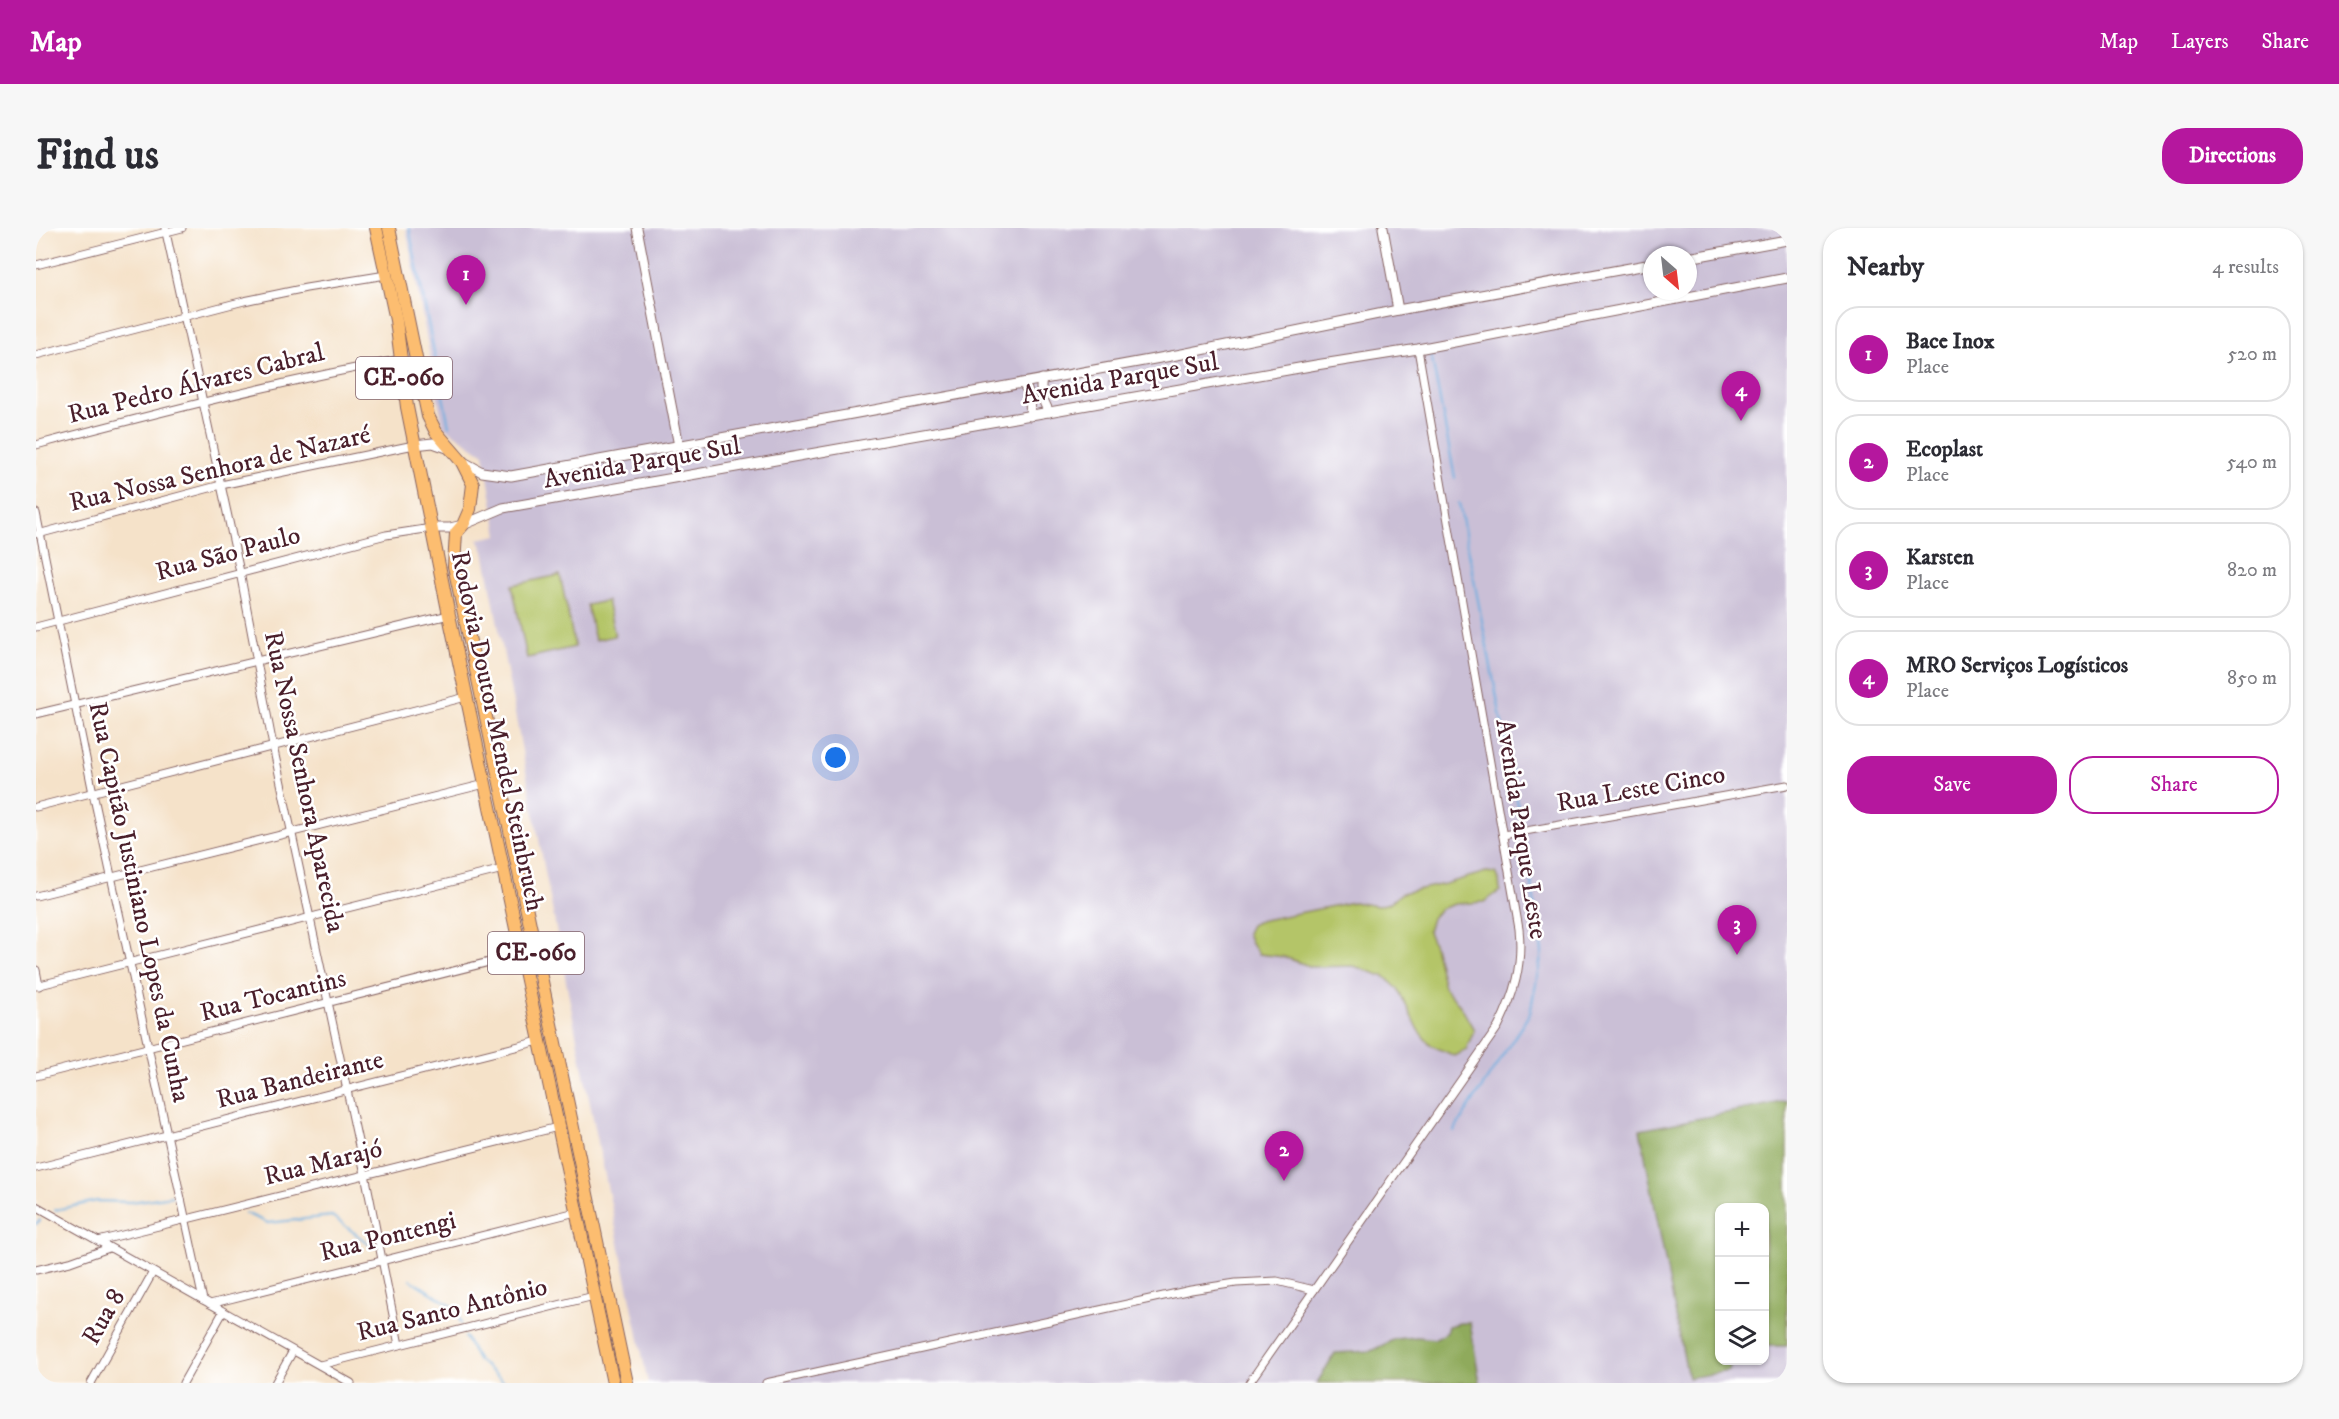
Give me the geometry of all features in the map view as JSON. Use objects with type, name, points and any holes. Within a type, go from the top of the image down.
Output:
[{"type":"highway","name":"Rodovia Doutor Mendel Steinbruch","points":[[376,228],[402,359],[414,445],[612,1383]]},
{"type":"highway","name":"Rodovia Doutor Mendel Steinbruch","points":[[389,228],[428,416],[436,432],[462,462],[473,484],[470,509],[463,525],[456,533],[453,554],[459,592],[627,1383]]},
{"type":"street","points":[[36,265],[165,230],[182,228]]},
{"type":"street","points":[[637,228],[679,446]]},
{"type":"street","points":[[1383,228],[1398,310]]},
{"type":"street","name":"Rua Nossa Senhora Aparecida","points":[[165,230],[240,572],[273,746],[365,1174],[399,1345]]},
{"type":"street","points":[[1697,256],[1787,240]]},
{"type":"street","name":"Avenida Parque Sul","points":[[414,445],[433,443],[449,449],[462,462],[482,472],[511,476],[1182,354],[1398,310],[1643,266]]},
{"type":"street","points":[[36,355],[306,288],[386,275]]},
{"type":"street","name":"Avenida Parque Sul","points":[[432,528],[463,525],[503,508],[1418,349],[1787,278]]},
{"type":"street","name":"Avenida Parque Leste","points":[[1249,1383],[1498,1027],[1517,980],[1520,939],[1418,349]]},
{"type":"street","name":"Rua Pedro Álvares Cabral","points":[[36,445],[203,401],[402,359]]},
{"type":"street","points":[[1042,379],[1040,388],[1049,412]]},
{"type":"street","points":[[1022,383],[1028,389],[1031,404],[1030,416]]},
{"type":"street","name":"Rua Nossa Senhora de Nazaré","points":[[38,534],[221,485],[414,445]]},
{"type":"street","name":"Rua Capitão Justiniano Lopes da Cunha","points":[[36,513],[38,534],[59,621],[93,794],[185,1218],[206,1302]]},
{"type":"street","name":"Rua São Paulo","points":[[36,627],[386,535],[432,528]]},
{"type":"street","points":[[36,714],[449,615]]},
{"type":"street","points":[[36,807],[466,697]]},
{"type":"street","points":[[36,896],[485,784]]},
{"type":"street","name":"Rua Leste Cinco","points":[[1503,835],[1787,784]]},
{"type":"street","points":[[36,969],[38,986],[503,869]]},
{"type":"street","name":"Rua Tocantins","points":[[36,1076],[521,954]]},
{"type":"street","name":"Rua Bandeirante","points":[[36,1168],[539,1041]]},
{"type":"street","name":"Rua Marajó","points":[[98,1240],[558,1127]]},
{"type":"street","points":[[36,1206],[351,1383]]},
{"type":"street","name":"Rua Pontengi","points":[[206,1302],[576,1212]]},
{"type":"street","points":[[36,1270],[70,1262],[109,1248]]},
{"type":"street","name":"Rua 8","points":[[91,1383],[153,1272]]},
{"type":"street","points":[[766,1383],[1191,1290],[1236,1283],[1277,1281],[1314,1290]]},
{"type":"street","name":"Rua Santo Antônio","points":[[320,1365],[594,1296]]},
{"type":"street","points":[[183,1383],[223,1312]]},
{"type":"street","points":[[275,1383],[293,1351]]},
{"type":"shaded area","points":[[406,228],[1787,228],[1787,1383],[648,1383],[581,1060],[484,551],[478,539],[498,535],[484,454],[443,426]]},
{"type":"green space","points":[[560,575],[575,647],[527,658],[512,585]]},
{"type":"green space","points":[[607,601],[615,636],[595,640],[587,605]]},
{"type":"green space","points":[[1486,872],[1495,873],[1499,879],[1500,891],[1484,902],[1455,904],[1440,909],[1432,918],[1428,932],[1434,946],[1444,987],[1461,1007],[1474,1030],[1466,1050],[1455,1056],[1430,1045],[1418,1030],[1398,989],[1385,977],[1354,966],[1312,967],[1284,957],[1259,954],[1247,933],[1251,925],[1259,921],[1353,902],[1378,906],[1389,903],[1402,893]]},
{"type":"green space","points":[[1787,1101],[1787,1346],[1769,1346],[1769,1203],[1715,1203],[1715,1365],[1730,1365],[1729,1371],[1688,1378],[1640,1130]]},
{"type":"green space","points":[[1470,1323],[1480,1383],[1317,1383],[1335,1353],[1371,1351],[1395,1339],[1417,1337],[1436,1339],[1446,1333],[1448,1326]]},
{"type":"waterway","points":[[409,228],[449,426]]},
{"type":"waterway","points":[[1431,354],[1455,478]]},
{"type":"waterway","points":[[1459,503],[1522,826]]},
{"type":"waterway","points":[[1454,1131],[1530,1013],[1542,952],[1525,840]]},
{"type":"waterway","points":[[55,1210],[97,1201],[131,1202],[172,1196]]},
{"type":"waterway","points":[[245,1213],[268,1223],[332,1216],[373,1247]]},
{"type":"waterway","points":[[36,1224],[40,1220]]},
{"type":"waterway","points":[[411,1280],[454,1307],[461,1323]]},
{"type":"waterway","points":[[465,1337],[478,1360],[505,1383]]},
{"type":"place","name":"Bace Inox","points":[[466,305]]},
{"type":"place","name":"MRO Serviços Logísticos","points":[[1741,421]]},
{"type":"place","name":"Karsten","points":[[1737,955]]},
{"type":"place","name":"Ecoplast","points":[[1284,1181]]}]
